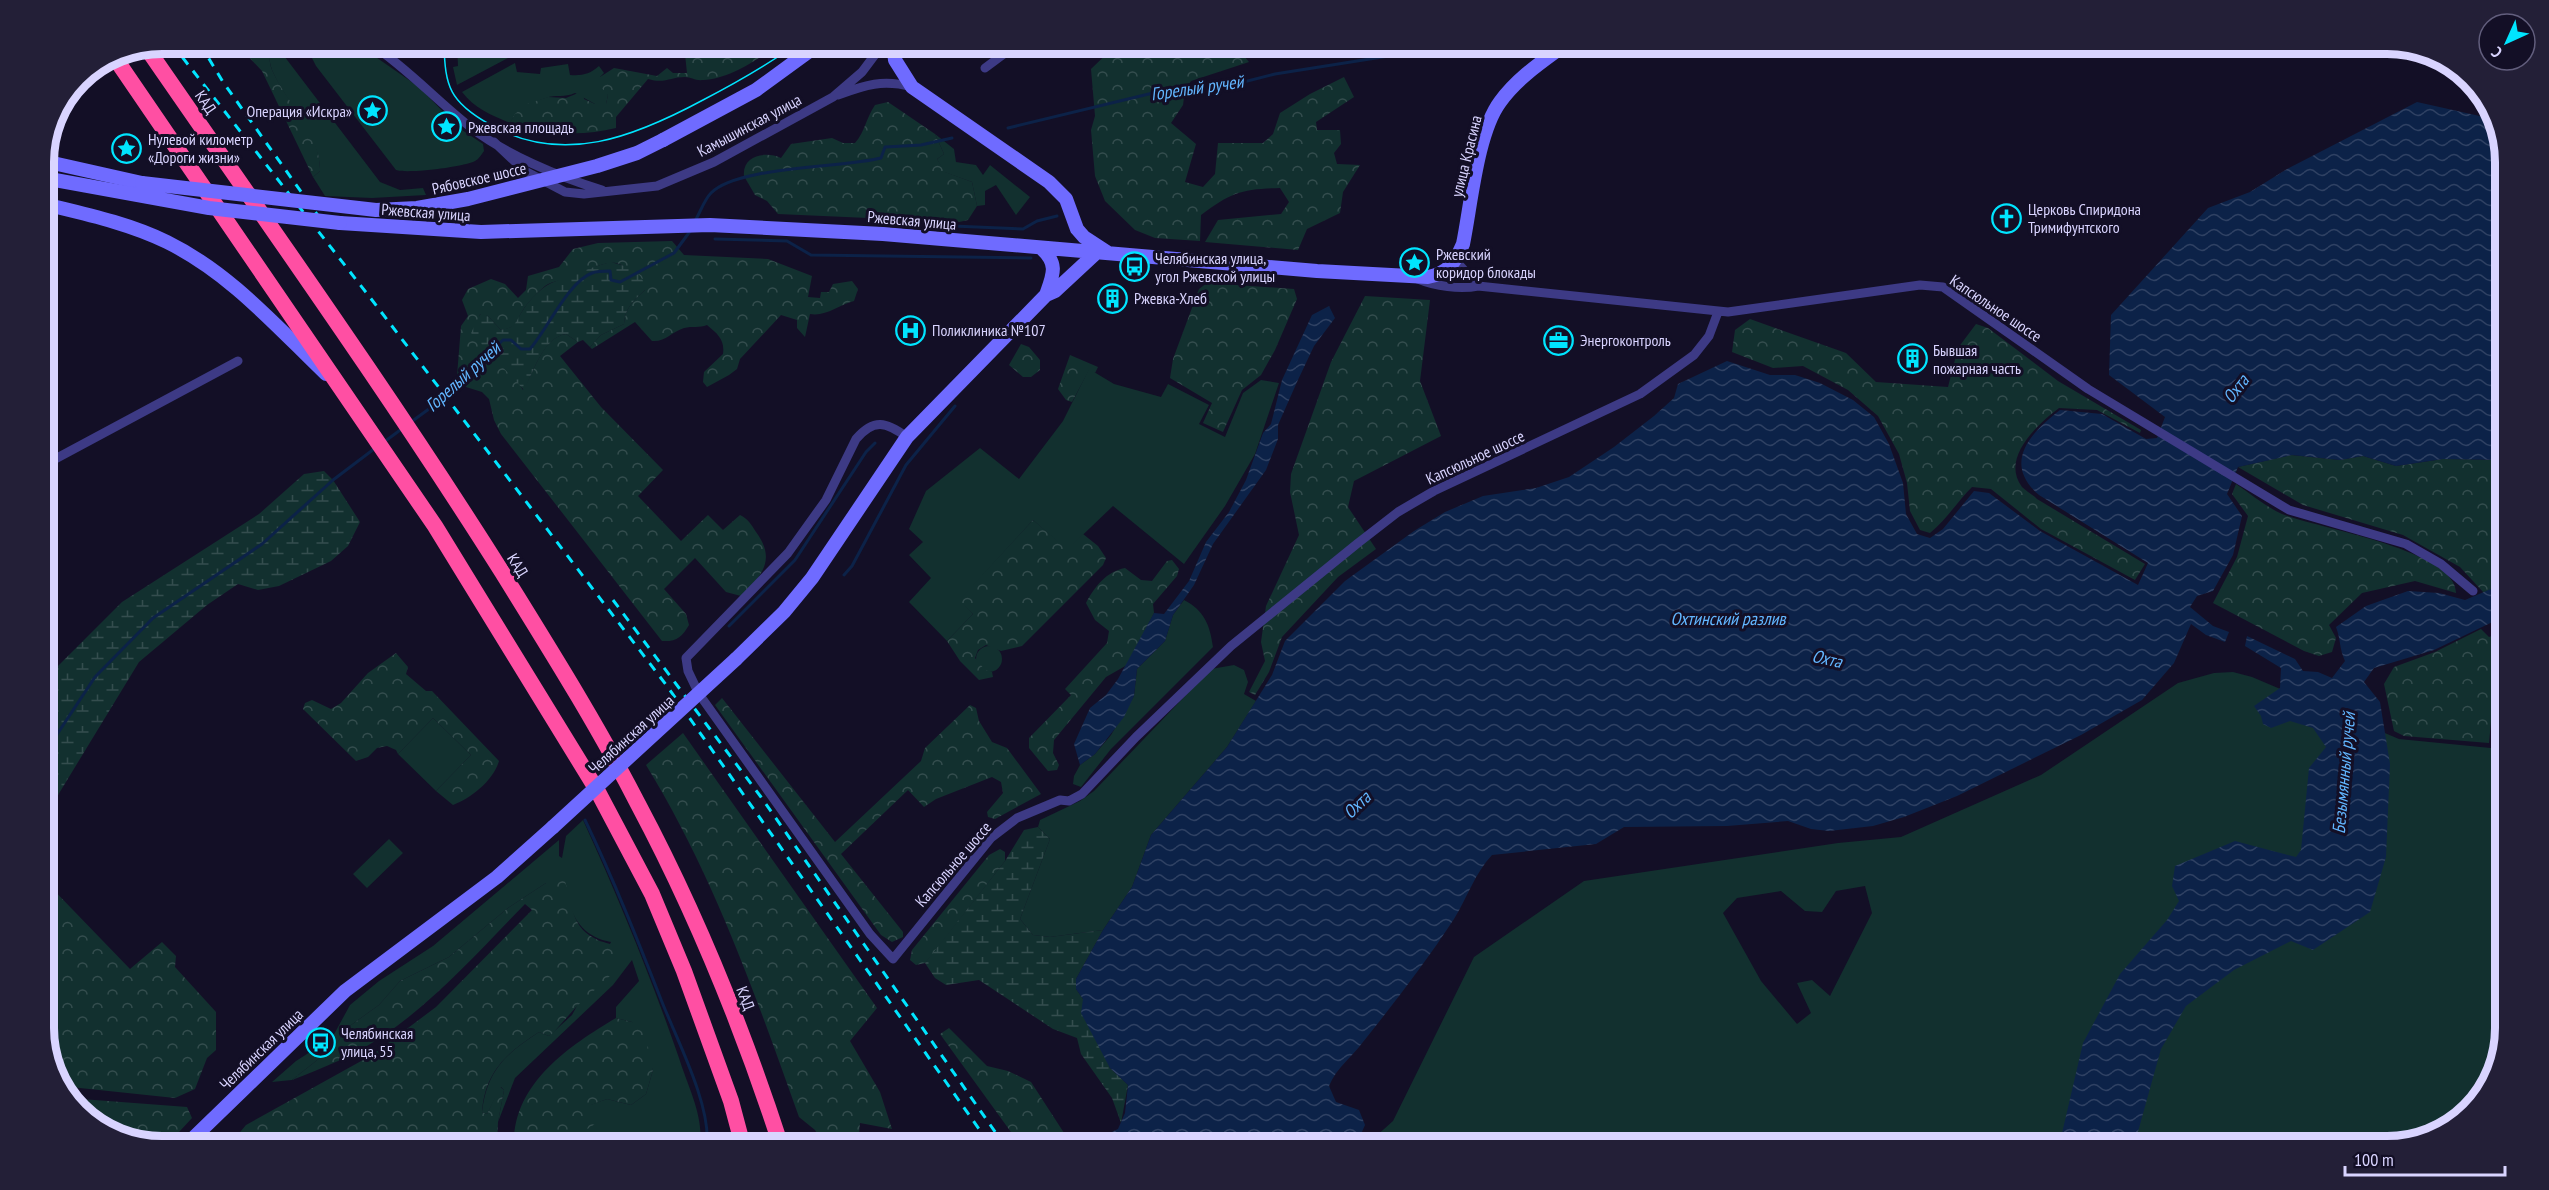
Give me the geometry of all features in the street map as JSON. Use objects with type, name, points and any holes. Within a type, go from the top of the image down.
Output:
[{"type":"highway","name":"КАД","points":[[151,55],[422,449],[559,663],[639,806],[712,962],[762,1088],[778,1136]]},
{"type":"highway","points":[[119,63],[424,510],[597,790],[652,894],[684,971],[731,1101],[740,1136]]},
{"type":"main road","name":"Рябовское шоссе","points":[[54,164],[142,183],[376,210],[417,208],[468,199],[597,166],[637,153],[756,90],[805,54]]},
{"type":"main road","points":[[894,54],[895,60],[912,87],[1049,182],[1066,200],[1077,228],[1084,237],[1103,252]]},
{"type":"main road","name":"улица Красина","points":[[1456,261],[1463,244],[1485,135],[1492,115],[1514,85],[1553,54]]},
{"type":"main road","name":"Ржевская улица","points":[[54,180],[209,208],[340,223],[481,232],[710,225],[883,234],[1415,278]]},
{"type":"main road","points":[[54,207],[129,226],[166,241],[226,279],[342,390]]},
{"type":"main road","name":"Челябинская улица","points":[[200,1136],[345,991],[497,877],[736,659],[784,612],[812,578],[907,437],[1046,294],[1054,274],[1054,264],[1041,248]]},
{"type":"main road","name":"Челябинская улица","points":[[1046,294],[1055,291],[1103,252]]},
{"type":"main road","points":[[1415,278],[1440,275],[1456,261]]},
{"type":"street","name":"Камышинская улица","points":[[384,54],[412,74],[471,127],[494,142],[551,172],[607,191],[657,186],[683,177],[833,97],[862,72],[876,54]]},
{"type":"street","points":[[985,68],[1004,54]]},
{"type":"street","points":[[833,97],[871,83],[884,81],[912,87]]},
{"type":"street","points":[[1456,261],[1478,286]]},
{"type":"street","name":"Ржевская улица","points":[[1415,278],[1429,284],[1469,288],[1478,286],[1718,312]]},
{"type":"street","name":"Капсюльное шоссе","points":[[907,437],[896,429],[879,424],[871,425],[863,430],[856,439],[826,500],[788,553],[686,658],[688,671],[699,694],[870,934],[893,959],[991,838],[1017,818],[1060,800],[1069,801],[1083,795],[1136,737],[1224,653],[1366,537],[1398,512],[1434,491],[1640,394],[1694,355],[1709,336],[1718,312],[1753,310],[1839,295],[1920,285],[1942,287],[2067,376],[2289,510],[2406,544],[2454,573],[2473,591]]},
{"type":"street","points":[[54,460],[238,361]]},
{"type":"green space","points":[[246,54],[269,54],[278,83],[302,119],[315,144],[320,171],[313,177],[262,71]]},
{"type":"green space","points":[[268,54],[283,54],[380,182],[400,190],[423,188],[426,195],[372,198],[325,196],[313,177],[320,171],[315,145],[272,70]]},
{"type":"green space","points":[[310,54],[371,54],[419,87],[459,128],[483,144],[484,151],[475,161],[460,166],[396,170],[316,66]]},
{"type":"green space","points":[[457,54],[505,54],[508,58],[457,85],[453,67],[458,66]]},
{"type":"green space","points":[[685,54],[765,54],[733,72],[713,79],[700,80],[685,77],[663,81],[648,79],[616,117],[616,128],[589,133],[563,133],[536,130],[510,123],[515,114],[527,104],[548,97],[566,98],[583,91],[584,99],[595,104],[606,104],[608,95],[599,85],[600,77],[614,68],[657,76],[667,68],[673,73],[687,73]]},
{"type":"green space","points":[[1107,54],[1242,54],[1249,62],[1191,81],[1185,90],[1183,105],[1171,123],[1196,144],[1185,182],[1203,187],[1215,174],[1218,143],[1263,143],[1273,134],[1280,113],[1310,94],[1344,77],[1354,97],[1316,122],[1317,130],[1340,130],[1341,144],[1334,153],[1337,164],[1360,165],[1343,192],[1340,213],[1307,229],[1298,250],[1205,242],[1218,220],[1281,214],[1289,202],[1280,188],[1256,189],[1238,193],[1212,207],[1201,215],[1200,241],[1155,238],[1135,230],[1105,201],[1095,176],[1091,130],[1095,116],[1091,69]]},
{"type":"green space","points":[[515,63],[517,72],[540,74],[541,68],[568,64],[570,75],[582,75],[599,66],[604,73],[600,77],[608,95],[606,104],[595,104],[575,93],[550,97],[525,107],[510,123],[477,107],[462,92]]},
{"type":"green space","points":[[888,102],[935,134],[944,154],[937,159],[945,172],[972,182],[977,206],[968,220],[959,222],[778,214],[767,201],[755,195],[744,176],[744,169],[751,159],[762,155],[781,158],[791,144],[832,138],[843,143],[855,143],[875,105]]},
{"type":"green space","points":[[935,134],[954,149],[956,162],[976,165],[983,175],[990,165],[1030,197],[1016,215],[996,185],[985,191],[985,205],[977,206],[972,182],[944,172],[937,159],[944,154]]},
{"type":"green space","points":[[672,241],[684,255],[768,259],[812,276],[808,297],[820,298],[821,292],[829,292],[833,284],[852,281],[858,289],[854,301],[827,312],[810,314],[805,337],[797,328],[797,320],[781,315],[740,359],[737,369],[707,387],[703,382],[704,372],[723,354],[723,345],[720,338],[707,325],[684,328],[661,340],[652,341],[635,322],[592,349],[590,347],[601,335],[624,324],[630,305],[645,290],[622,265],[608,263],[552,282],[536,294],[527,304],[516,324],[511,327],[501,330],[488,316],[480,314],[479,320],[523,390],[540,356],[551,342],[566,334],[578,342],[560,356],[601,407],[663,470],[638,496],[681,541],[708,515],[723,530],[740,515],[749,522],[762,542],[766,559],[761,574],[741,596],[726,592],[695,558],[664,589],[686,614],[689,625],[678,638],[662,641],[501,434],[494,420],[489,399],[482,392],[466,387],[457,376],[461,326],[468,316],[462,300],[468,289],[491,279],[505,284],[518,298],[526,290],[528,276],[559,267],[573,249],[598,243]]},
{"type":"green space","points":[[611,262],[634,271],[642,278],[644,284],[645,290],[630,305],[624,324],[601,335],[590,347],[583,340],[578,342],[566,334],[558,337],[545,348],[524,390],[471,333],[481,313],[488,316],[501,330],[510,327],[530,301],[546,286]]},
{"type":"green space","points":[[1207,283],[1294,289],[1297,299],[1275,350],[1261,375],[1242,390],[1223,432],[1203,423],[1212,403],[1170,378],[1173,359],[1199,289]]},
{"type":"green space","points":[[1365,296],[1430,300],[1420,381],[1441,436],[1354,481],[1348,507],[1376,549],[1338,577],[1282,637],[1269,672],[1255,695],[1249,692],[1265,661],[1261,642],[1266,606],[1299,535],[1290,492],[1291,474],[1331,362]]},
{"type":"green space","points":[[1750,319],[1846,353],[1876,382],[1948,387],[1958,348],[1976,324],[1988,328],[2058,381],[2141,430],[2140,433],[2097,410],[2059,408],[2032,432],[2019,453],[2016,465],[2016,476],[2022,487],[2037,499],[2145,564],[2135,580],[2041,529],[1991,489],[1972,487],[1930,533],[1920,530],[1910,511],[1907,483],[1899,454],[1878,416],[1848,390],[1803,366],[1773,368],[1732,352],[1735,330]]},
{"type":"green space","points":[[1021,344],[1029,347],[1040,360],[1040,370],[1031,377],[1023,377],[1009,365]]},
{"type":"green space","points":[[1070,355],[1098,367],[1095,373],[1089,370],[1072,402],[1066,400],[1058,389]]},
{"type":"green space","points":[[1089,369],[1114,384],[1161,397],[1168,384],[1209,405],[1199,424],[1225,437],[1243,393],[1261,380],[1279,383],[1255,454],[1225,506],[1184,564],[1113,506],[1067,550],[1033,520],[960,600],[973,614],[947,641],[909,602],[931,578],[909,555],[923,542],[909,529],[926,491],[980,448],[1019,479],[1063,421]]},
{"type":"green space","points":[[2291,455],[2340,460],[2363,456],[2396,466],[2443,459],[2495,460],[2495,588],[2484,593],[2460,567],[2403,535],[2303,505],[2238,467]]},
{"type":"green space","points":[[324,471],[333,480],[360,522],[348,546],[331,561],[279,586],[258,590],[238,584],[207,605],[139,662],[54,802],[54,670],[122,602],[259,514],[304,474]]},
{"type":"green space","points":[[2236,484],[2282,514],[2382,543],[2434,564],[2450,578],[2456,593],[2415,581],[2362,593],[2329,625],[2336,638],[2332,652],[2319,656],[2304,651],[2213,603],[2237,557],[2248,516],[2232,494]]},
{"type":"green space","points":[[1033,520],[1067,549],[1083,534],[1098,546],[1106,558],[1103,565],[1022,646],[1001,651],[986,645],[978,650],[975,658],[985,670],[992,672],[993,677],[979,680],[960,661],[947,641],[973,614],[959,600]]},
{"type":"green space","points":[[1172,560],[1179,569],[1177,576],[1153,604],[1154,613],[1127,665],[1106,677],[1054,740],[1053,753],[1059,765],[1057,770],[1048,771],[1029,748],[1029,738],[1071,695],[1065,689],[1107,643],[1109,631],[1095,620],[1086,603],[1089,597],[1102,581],[1118,570],[1125,568],[1141,580],[1152,581],[1167,561]]},
{"type":"green space","points":[[1184,600],[1197,608],[1205,619],[1213,647],[1111,749],[1081,787],[1073,784],[1074,776],[1080,765],[1095,754],[1111,735],[1134,696],[1137,669],[1165,641],[1173,615]]},
{"type":"green space","points":[[2481,629],[2489,637],[2494,635],[2495,677],[2489,743],[2404,736],[2394,731],[2384,684],[2394,667],[2435,652]]},
{"type":"green space","points":[[989,646],[998,650],[1002,659],[998,668],[989,672],[980,668],[976,659],[980,650]]},
{"type":"green space","points":[[396,653],[408,667],[406,674],[426,691],[432,691],[499,761],[492,775],[481,788],[453,805],[436,791],[471,755],[433,718],[398,754],[396,750],[387,746],[377,748],[368,757],[356,761],[303,709],[305,703],[312,700],[331,709],[341,703],[368,673]]},
{"type":"green space","points":[[1234,665],[1244,670],[1248,682],[1244,694],[1256,701],[1227,747],[1151,835],[1132,887],[1103,930],[1050,937],[1033,935],[1020,919],[1050,839],[1038,827],[1040,820],[1080,801],[1094,791],[1211,669]]},
{"type":"green space","points":[[2233,672],[2252,677],[2399,739],[2495,748],[2494,1042],[2481,1082],[2468,1099],[2447,1118],[2415,1132],[2387,1136],[1376,1136],[1393,1121],[1474,957],[1584,881],[1838,843],[1901,837],[2041,775],[2178,683],[2214,673]],"holes":[[[1865,886],[1872,913],[1830,996],[1812,980],[1797,983],[1811,1013],[1797,1024],[1761,981],[1723,913],[1737,898],[1781,891],[1805,911],[1822,912],[1836,891]]]},
{"type":"green space","points":[[722,698],[835,842],[921,761],[925,748],[970,705],[976,708],[979,721],[992,742],[1007,748],[1041,794],[995,819],[988,817],[987,812],[1003,793],[1001,782],[992,777],[936,799],[924,807],[908,790],[841,854],[903,932],[903,937],[892,942],[881,935],[715,705]]},
{"type":"green space","points":[[433,718],[471,755],[436,791],[398,754]]},
{"type":"green space","points":[[683,733],[877,1008],[850,1041],[880,1092],[892,1129],[860,1123],[859,1136],[818,1136],[815,1130],[799,1117],[732,936],[713,892],[670,806],[646,765]]},
{"type":"green space","points":[[583,820],[634,938],[668,1028],[691,1091],[701,1136],[604,1136],[601,1134],[598,1136],[575,1136],[590,1105],[607,1099],[631,1105],[646,1094],[653,1070],[632,1022],[616,1018],[616,1007],[639,981],[632,960],[613,985],[515,1078],[498,1122],[504,1090],[501,1087],[487,1114],[482,1112],[484,1098],[493,1074],[516,1048],[539,1032],[549,1036],[572,1015],[611,942],[595,937],[582,928],[573,914],[568,898],[546,883],[508,908],[449,957],[400,981],[379,1005],[347,1028],[335,1046],[292,1080],[272,1082],[296,1061],[332,1038],[350,1005],[379,981],[433,946],[559,840],[559,856],[562,858],[566,836]]},
{"type":"green space","points":[[1038,827],[1050,839],[1020,919],[1033,935],[1050,937],[1103,930],[1076,979],[1076,989],[1083,999],[1110,1068],[1128,1085],[1121,1123],[1112,1098],[1081,1054],[1077,1038],[1053,1029],[979,980],[946,985],[935,978],[925,963],[1005,861],[1024,830]]},
{"type":"green space","points":[[389,839],[403,853],[367,888],[353,874]]},
{"type":"green space","points":[[1000,849],[1005,852],[1005,861],[932,955],[925,963],[916,965],[910,960],[912,950],[989,855]]},
{"type":"green space","points":[[564,878],[573,911],[580,926],[597,940],[612,945],[618,950],[616,966],[611,975],[576,1007],[553,1033],[549,1036],[539,1032],[507,1056],[499,1065],[488,1086],[482,1112],[487,1114],[500,1087],[504,1090],[497,1136],[237,1136],[246,1125],[372,1055],[436,1007],[532,910],[525,904],[439,991],[383,1036],[350,1055],[292,1080],[335,1046],[347,1028],[379,1005],[400,981],[449,957],[508,908],[546,883]]},
{"type":"green space","points":[[54,890],[130,969],[162,942],[176,956],[175,967],[216,1012],[216,1050],[207,1058],[195,1089],[175,1098],[71,1087],[65,1076],[54,1035]]},
{"type":"green space","points":[[616,1018],[632,1022],[645,1033],[653,1070],[646,1094],[631,1105],[607,1099],[591,1105],[595,1124],[577,1136],[515,1136],[522,1104],[533,1086],[547,1069],[580,1041]]},
{"type":"green space","points":[[949,1028],[987,1066],[1008,1071],[1031,1082],[1066,1136],[1014,1136],[940,1034]]},
{"type":"green space","points":[[81,1099],[187,1107],[192,1118],[175,1136],[141,1134],[108,1122]]},
{"type":"water","name":"Охтинский разлив","points":[[2417,102],[2485,117],[2495,155],[2495,460],[2443,459],[2396,466],[2363,456],[2340,460],[2292,455],[2238,467],[2227,494],[2242,516],[2233,555],[2213,591],[2197,596],[2190,607],[2213,626],[2229,632],[2225,642],[2206,635],[2191,624],[2174,663],[2142,700],[2081,735],[1957,796],[1904,817],[1873,826],[1829,831],[1811,829],[1788,821],[1727,826],[1624,827],[1596,844],[1492,855],[1481,870],[1454,919],[1410,982],[1332,1079],[1329,1086],[1336,1102],[1359,1110],[1365,1125],[1361,1134],[1103,1136],[1118,1129],[1125,1113],[1128,1085],[1110,1068],[1081,1013],[1083,999],[1076,989],[1076,979],[1103,930],[1132,887],[1151,835],[1227,747],[1272,675],[1285,641],[1345,581],[1414,531],[1445,512],[1483,496],[1536,488],[1569,477],[1614,447],[1654,416],[1674,398],[1678,384],[1727,361],[1770,375],[1795,375],[1820,383],[1853,400],[1874,417],[1889,444],[1903,483],[1906,514],[1917,534],[1930,538],[1943,529],[1974,491],[1989,493],[2040,531],[2138,585],[2148,563],[2039,495],[2028,483],[2022,471],[2021,460],[2024,449],[2039,428],[2060,410],[2102,414],[2146,439],[2157,438],[2165,417],[2109,375],[2111,315],[2208,208],[2250,192],[2287,169]]},
{"type":"water","points":[[1329,306],[1335,318],[1314,346],[1297,382],[1278,425],[1278,439],[1266,470],[1213,544],[1194,585],[1173,615],[1165,641],[1137,669],[1134,696],[1124,717],[1095,754],[1080,765],[1074,744],[1090,708],[1106,695],[1118,679],[1154,613],[1164,614],[1189,581],[1206,542],[1229,512],[1246,480],[1263,433],[1271,424],[1282,380],[1312,315]]},
{"type":"water","name":"Безымянный ручей","points":[[2495,587],[2495,621],[2434,650],[2374,668],[2364,682],[2380,702],[2390,764],[2386,857],[2370,912],[2313,950],[2291,941],[2234,970],[2186,1006],[2161,1049],[2137,1136],[2061,1136],[2083,1043],[2120,974],[2167,920],[2179,901],[2172,886],[2175,866],[2235,841],[2296,857],[2301,850],[2309,768],[2326,747],[2313,728],[2290,721],[2271,728],[2263,724],[2254,706],[2280,688],[2281,668],[2245,646],[2247,636],[2295,659],[2303,671],[2318,672],[2332,678],[2345,661],[2336,627],[2366,606],[2408,591],[2439,593],[2465,600]]},
{"type":"waterway","name":"Горелый ручей","points":[[1008,128],[1182,86],[1220,88],[1275,74],[1401,54]]},
{"type":"waterway","name":"Горелый ручей","points":[[695,221],[706,199],[724,184],[766,173],[881,158],[885,147],[921,145],[952,138]]},
{"type":"waterway","points":[[953,226],[1023,229],[1037,221],[1057,216]]},
{"type":"waterway","name":"Горелый ручей","points":[[411,422],[433,406],[503,340],[511,340],[521,349],[530,349],[566,296],[583,278],[594,272],[610,271],[611,280],[620,282],[674,253],[691,230]]},
{"type":"waterway","points":[[715,239],[787,241],[811,255],[1031,258]]},
{"type":"waterway","points":[[844,575],[852,566],[906,465],[955,406]]},
{"type":"waterway","name":"Горелый ручей","points":[[384,442],[403,428]]},
{"type":"waterway","points":[[729,626],[795,560],[866,452],[875,443]]},
{"type":"waterway","name":"Горелый ручей","points":[[54,739],[95,677],[153,618],[262,544],[333,480],[374,449]]},
{"type":"waterway","points":[[585,820],[635,933],[692,1074],[704,1112],[707,1136]]},
{"type":"tram line","points":[[445,54],[446,72],[452,92],[476,116],[516,137],[544,143],[571,145],[598,142],[652,125],[727,87],[782,54]]},
{"type":"railway","points":[[180,54],[372,300],[667,686],[984,1136]]},
{"type":"railway","points":[[206,54],[223,82],[324,224]]},
{"type":"railway","points":[[613,600],[761,797],[998,1136]]},
{"type":"place","name":"Операция «Искра»","points":[[373,111]]},
{"type":"place","name":"Ржевская площадь","points":[[447,127]]},
{"type":"place","name":"Нулевой километр «Дороги жизни»","points":[[127,148]]},
{"type":"place","name":"Церковь Спиридона Тримифунтского","points":[[2007,218]]},
{"type":"place","name":"Ржевский коридор блокады","points":[[1415,263]]},
{"type":"place","name":"Челябинская улица, угол Ржевской улицы","points":[[1134,267]]},
{"type":"place","name":"Ржевка-Хлеб","points":[[1113,298]]},
{"type":"place","name":"Поликлиника №107","points":[[911,330]]},
{"type":"place","name":"Энергоконтроль","points":[[1559,340]]},
{"type":"place","name":"Бывшая пожарная часть","points":[[1912,359]]},
{"type":"place","name":"Челябинская улица, 55","points":[[320,1042]]},
{"type":"water label","name":"Охта","points":[[2236,389]]},
{"type":"water label","name":"Охта","points":[[1827,659]]},
{"type":"water label","name":"Охта","points":[[1357,805]]}]
